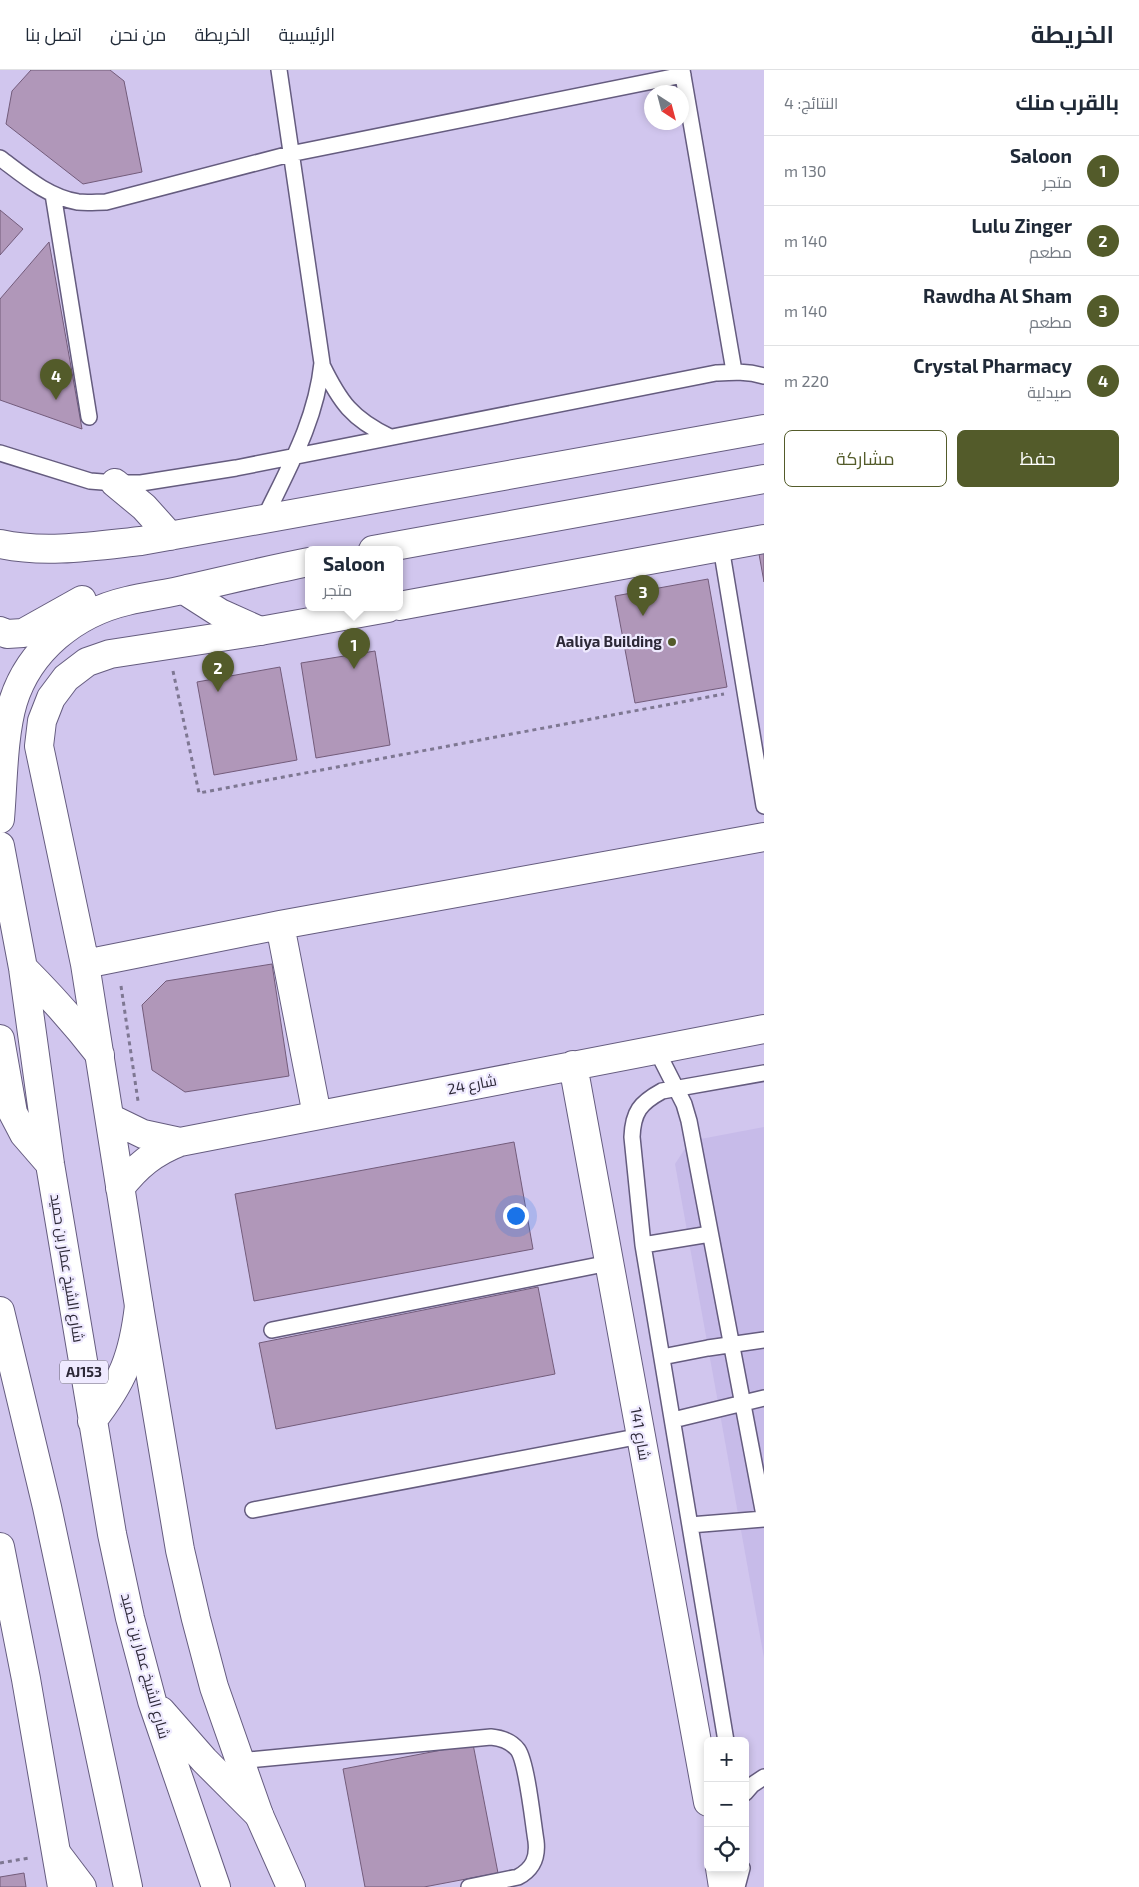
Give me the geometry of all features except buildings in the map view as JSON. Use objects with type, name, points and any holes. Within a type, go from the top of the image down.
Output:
[{"type":"street","points":[[0,544],[50,548],[97,546],[170,536],[764,429]]},
{"type":"street","points":[[395,546],[764,478]]},
{"type":"street","points":[[115,483],[144,507],[170,536]]},
{"type":"street","points":[[403,605],[764,539]]},
{"type":"street","points":[[0,566],[50,548]]},
{"type":"street","points":[[0,819],[8,734],[14,702],[26,673],[44,648],[68,626],[96,610],[126,601],[305,563]]},
{"type":"street","points":[[0,631],[7,634],[23,633],[90,595],[118,585],[164,576],[265,570]]},
{"type":"street","points":[[184,590],[220,613],[260,631]]},
{"type":"street","points":[[292,1887],[259,1815],[214,1687],[182,1559],[139,1306],[85,964],[39,746],[42,721],[51,698],[66,678],[87,662],[110,654],[260,631],[371,611]]},
{"type":"street","points":[[85,964],[280,925],[764,837]]},
{"type":"street","name":"شارع الشيخ عمار بن حميد","points":[[0,846],[23,968],[50,1164],[112,1534],[130,1618],[152,1700],[216,1887]]},
{"type":"street","points":[[280,925],[317,1115]]},
{"type":"street","points":[[23,968],[64,1010],[100,1055]]},
{"type":"street","name":"شارع 24","points":[[120,1188],[140,1165],[152,1155],[180,1142],[764,1029]]},
{"type":"street","points":[[0,1039],[13,1113],[17,1124],[50,1164]]},
{"type":"street","name":"شارع 141","points":[[573,1066],[704,1782]]},
{"type":"street","name":"شارع 24","points":[[110,1118],[143,1134],[180,1142]]},
{"type":"street","points":[[92,1421],[111,1396],[126,1368],[135,1338],[139,1306]]},
{"type":"street","points":[[0,1311],[49,1516],[128,1887]]},
{"type":"street","points":[[0,1547],[6,1620],[26,1679],[62,1887]]},
{"type":"street","points":[[0,1662],[26,1679]]},
{"type":"street","points":[[152,1700],[204,1760],[259,1815]]},
{"type":"street","points":[[57,1854],[82,1887]]},
{"type":"street","points":[[721,1872],[723,1887]]},
{"type":"lane","points":[[264,519],[313,412],[319,388],[322,363],[279,70]]},
{"type":"lane","points":[[0,158],[26,178],[53,194],[78,202],[106,202],[290,154],[683,73],[734,372]]},
{"type":"lane","points":[[53,194],[89,417]]},
{"type":"lane","points":[[322,363],[341,400],[354,416],[371,428],[390,437]]},
{"type":"lane","points":[[0,453],[90,481],[115,483],[171,479],[294,457],[716,373],[752,372],[764,376]]},
{"type":"lane","points":[[721,547],[764,806]]},
{"type":"lane","points":[[656,1049],[676,1089],[689,1121],[730,1345],[764,1515]]},
{"type":"lane","points":[[725,1737],[643,1244],[632,1137],[633,1123],[638,1109],[648,1098],[662,1091],[764,1073]]},
{"type":"lane","points":[[643,1244],[710,1234]]},
{"type":"lane","points":[[272,1330],[609,1263]]},
{"type":"lane","points":[[662,1357],[764,1340]]},
{"type":"lane","points":[[673,1420],[764,1398]]},
{"type":"lane","points":[[253,1510],[641,1436]]},
{"type":"lane","points":[[690,1524],[764,1519]]},
{"type":"lane","points":[[239,1760],[491,1738],[498,1738],[511,1743],[521,1755],[523,1762],[537,1851],[535,1860],[526,1873],[518,1877],[468,1887]]},
{"type":"lane","points":[[749,1789],[764,1776]]},
{"type":"lane","points":[[737,1887],[741,1872]]},
{"type":"path","points":[[168,646],[198,793],[745,690]]},
{"type":"path","points":[[117,958],[143,1134]]},
{"type":"shaded area","points":[[764,1127],[764,1658],[675,1164],[690,1141]]},
{"type":"place","name":"Crystal Pharmacy","points":[[56,400]]},
{"type":"place","name":"Rawdha Al Sham","points":[[643,616]]},
{"type":"place","name":"Aaliya Building","points":[[672,642]]},
{"type":"place","name":"Saloon","points":[[354,669]]},
{"type":"place","name":"Lulu Zinger","points":[[218,692]]}]
